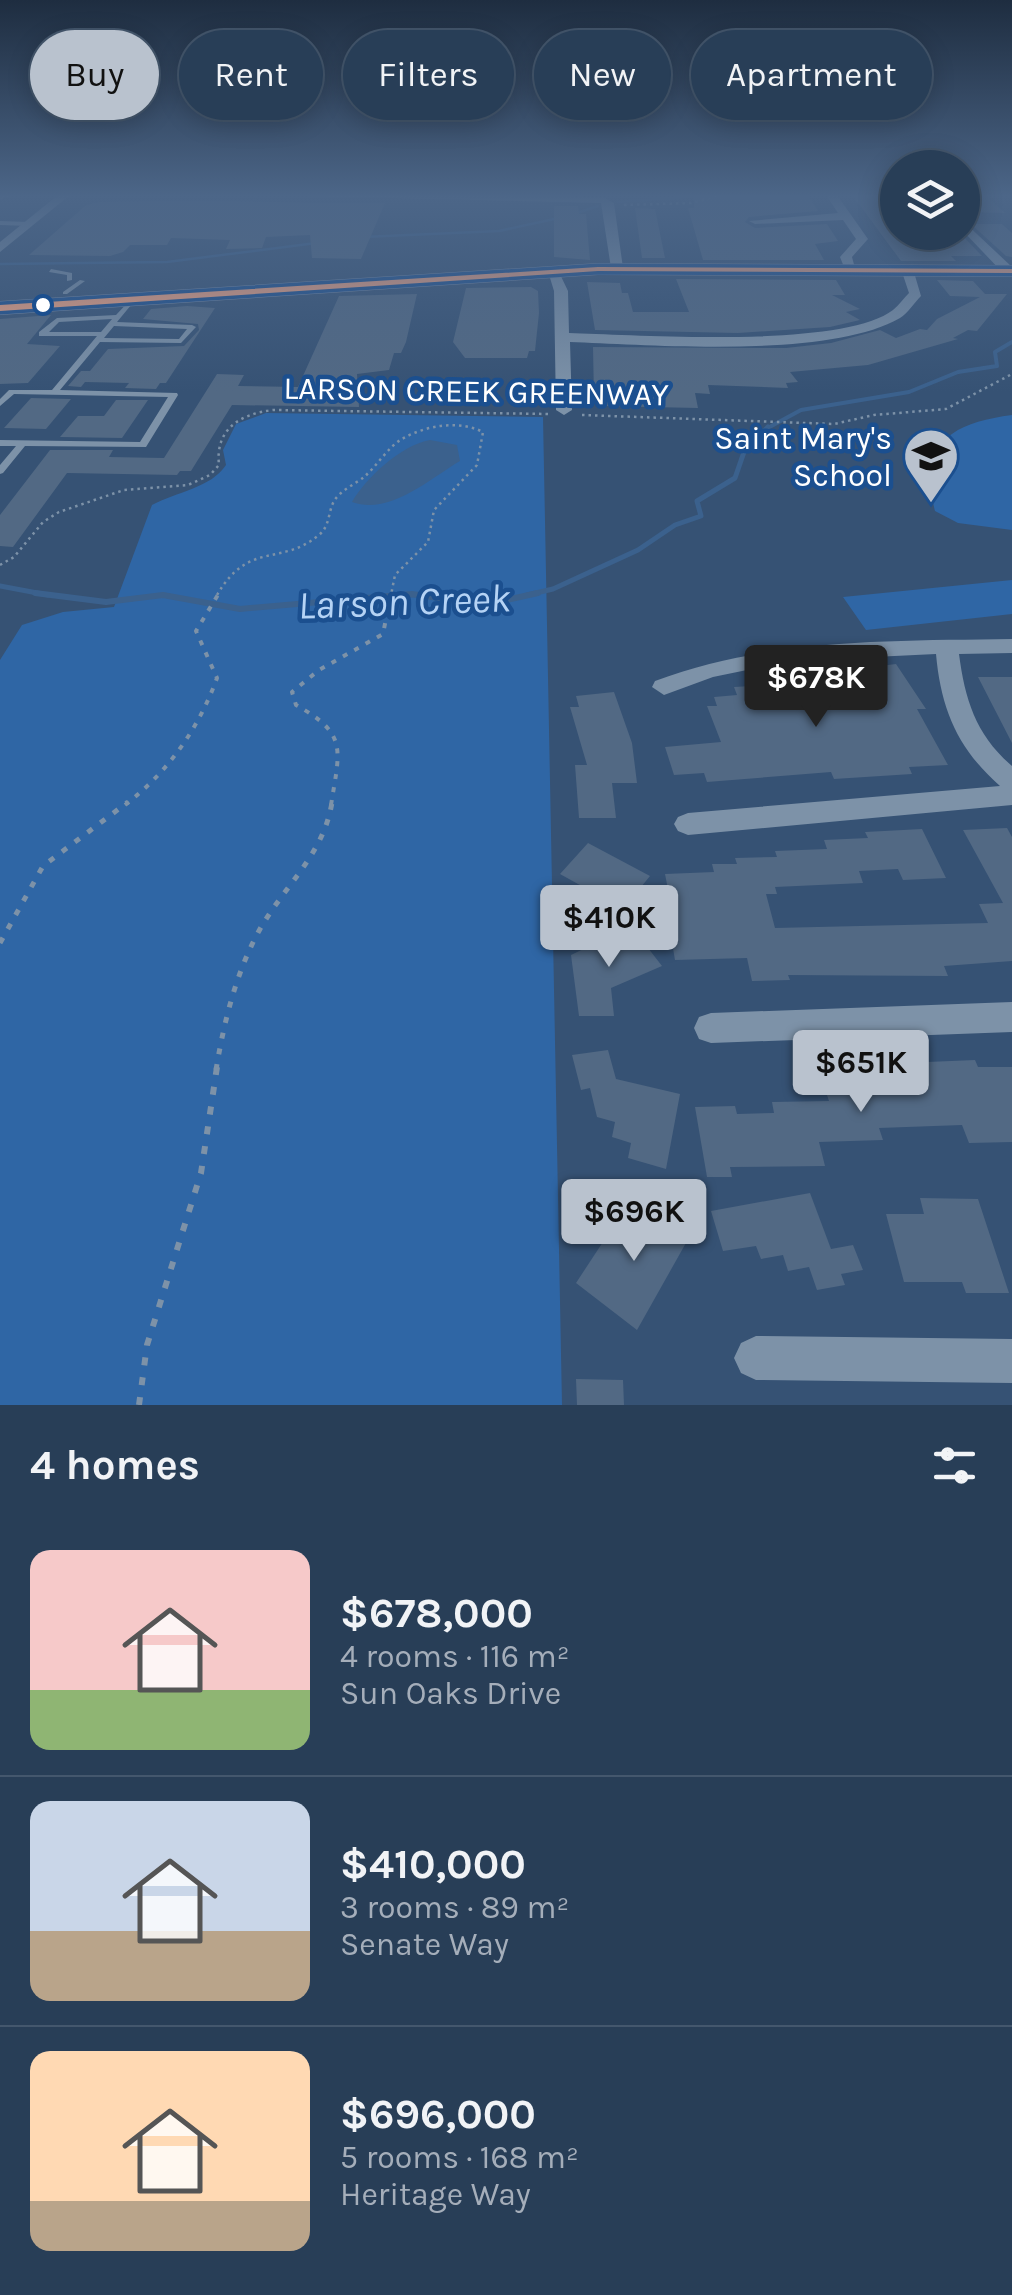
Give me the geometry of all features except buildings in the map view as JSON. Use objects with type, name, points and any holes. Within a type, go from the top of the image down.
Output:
[{"type":"main road","points":[[0,308],[618,268],[1011,270]]},
{"type":"street","points":[[617,261],[618,268]]},
{"type":"street","points":[[848,261],[851,268]]},
{"type":"street","points":[[562,336],[770,340],[854,332],[885,322],[907,308],[916,293],[906,269]]},
{"type":"street","points":[[552,271],[562,292],[564,412]]},
{"type":"street","points":[[664,687],[752,662],[807,653],[893,646],[1012,646]]},
{"type":"street","points":[[947,648],[956,713],[970,736],[1012,781]]},
{"type":"street","points":[[688,824],[1012,795]]},
{"type":"street","points":[[711,1028],[1012,1017]]},
{"type":"street","points":[[756,1358],[1012,1361]]},
{"type":"lane","points":[[51,272],[70,274],[65,294],[84,274],[72,270]]},
{"type":"lane","points":[[54,392],[134,299]]},
{"type":"lane","points":[[57,320],[115,321],[192,327],[181,341],[42,334],[57,320]]},
{"type":"lane","points":[[0,404],[12,392],[174,395],[143,445],[0,442]]},
{"type":"lane","points":[[0,471],[23,443]]},
{"type":"path","name":"LARSON CREEK GREENWAY","points":[[582,415],[805,425],[946,408],[1012,374]]},
{"type":"path","name":"LARSON CREEK GREENWAY","points":[[0,565],[18,556],[43,522],[56,514],[122,490],[196,482],[212,475],[219,465],[217,456],[232,422],[260,411],[564,412]]},
{"type":"path","points":[[0,944],[43,866],[72,840],[136,796],[170,762],[204,716],[217,678],[196,631],[230,573],[250,559],[301,546],[317,537],[325,529],[335,499],[372,471],[400,439],[450,424],[477,428],[484,436],[477,466],[431,515],[428,542],[401,565],[392,584],[386,626],[376,641],[337,659],[292,692],[296,705],[327,722],[334,731],[336,775],[328,826],[318,847],[261,928],[237,979],[219,1053],[212,1118],[200,1174],[142,1366],[139,1405]]},
{"type":"shaded area","points":[[266,413],[543,417],[562,1405],[0,1405],[0,660],[22,625],[63,612],[114,607],[152,505],[219,473],[226,465],[223,450],[236,424]]},
{"type":"shaded area","points":[[1012,415],[1012,530],[958,523],[935,511],[931,469],[935,453],[944,441],[972,424]]},
{"type":"shaded area","points":[[430,440],[457,445],[460,461],[395,500],[366,505],[352,502],[385,464]]},
{"type":"shaded area","points":[[1012,580],[1012,614],[866,630],[843,597]]},
{"type":"waterway","points":[[0,264],[178,261]]},
{"type":"waterway","name":"Larson Creek","points":[[766,429],[801,410],[909,392],[958,372],[997,366],[995,352],[1012,342]]},
{"type":"waterway","name":"Larson Creek","points":[[527,595],[553,589],[638,550],[675,525],[701,516],[697,501],[735,478],[744,452],[766,429]]},
{"type":"waterway","name":"Larson Creek","points":[[0,586],[42,594]]},
{"type":"waterway","name":"Larson Creek","points":[[35,593],[42,594]]},
{"type":"waterway","name":"Larson Creek","points":[[419,595],[466,602],[502,601],[538,593]]},
{"type":"waterway","name":"Larson Creek","points":[[42,594],[106,602],[163,595],[240,609],[401,595]]},
{"type":"waterway","name":"Larson Creek","points":[[42,594],[48,595]]},
{"type":"waterway","name":"Larson Creek","points":[[401,595],[419,595]]},
{"type":"waterway","name":"Larson Creek","points":[[401,595],[419,595]]},
{"type":"transit line","points":[[0,308],[598,269],[1012,271]]},
{"type":"place","name":"Saint Mary's School","points":[[931,505]]}]
